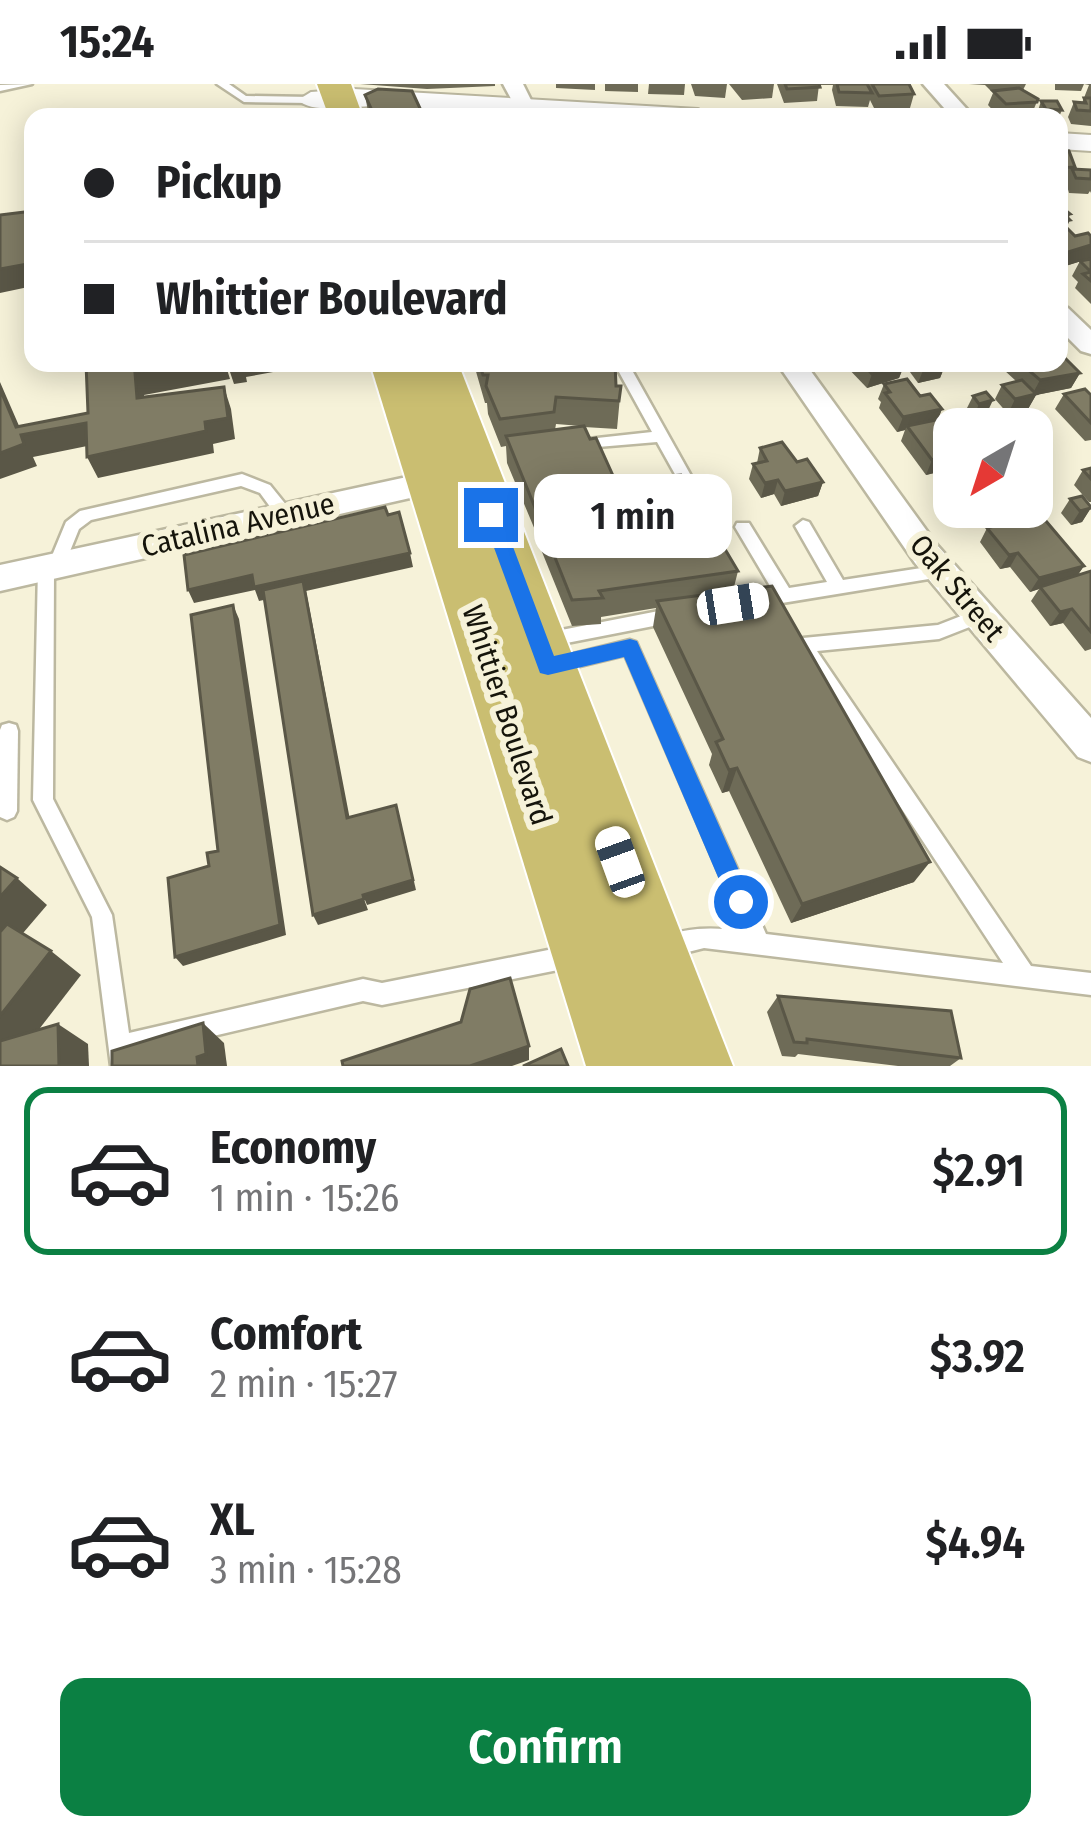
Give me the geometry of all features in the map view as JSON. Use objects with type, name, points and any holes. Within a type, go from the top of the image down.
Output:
[{"type":"main road","name":"Whittier Boulevard","points":[[398,372],[467,468],[543,654],[696,1066]]},
{"type":"main road","name":"Whittier Boulevard","points":[[439,372],[467,468],[586,954],[623,1066]]},
{"type":"street","points":[[933,84],[955,108]]},
{"type":"street","points":[[486,108],[519,95],[598,108]]},
{"type":"street","points":[[325,100],[450,108]]},
{"type":"street","points":[[1068,323],[1091,345]]},
{"type":"street","name":"Oak Street","points":[[797,372],[941,572],[1091,745]]},
{"type":"street","name":"Catalina Avenue","points":[[0,578],[285,515],[467,468]]},
{"type":"lane","points":[[0,88],[27,84]]},
{"type":"lane","points":[[222,84],[244,99],[325,100]]},
{"type":"lane","points":[[626,372],[691,490]]},
{"type":"lane","points":[[553,448],[662,436]]},
{"type":"lane","points":[[803,526],[838,587]]},
{"type":"lane","points":[[743,527],[785,596]]},
{"type":"lane","points":[[51,567],[43,800],[102,915],[120,1056],[363,990],[382,994],[586,954]]},
{"type":"lane","points":[[743,603],[941,572]]},
{"type":"lane","points":[[543,654],[702,609]]},
{"type":"lane","points":[[979,616],[939,632],[802,645],[1025,976]]},
{"type":"lane","points":[[543,654],[630,647],[760,944]]},
{"type":"lane","points":[[9,731],[4,812],[43,800]]},
{"type":"lane","points":[[652,950],[704,937],[1091,984]]},
{"type":"building","points":[[785,84],[819,84],[820,87],[787,89]]},
{"type":"building","points":[[837,84],[867,84],[872,93],[839,92]]},
{"type":"building","points":[[872,84],[909,84],[914,94],[879,96]]},
{"type":"building","points":[[1019,88],[1037,102],[1006,104],[993,91]]},
{"type":"building","points":[[378,89],[412,91],[420,108],[371,108],[365,95]]},
{"type":"building","points":[[1084,98],[1091,98],[1091,111],[1077,110],[1074,102],[1086,103]]},
{"type":"building","points":[[1041,101],[1057,101],[1061,108],[1045,108]]},
{"type":"building","points":[[1072,169],[1091,170],[1091,179],[1076,178]]},
{"type":"building","points":[[24,212],[24,265],[0,269],[0,215]]},
{"type":"building","points":[[1068,229],[1075,236],[1088,233],[1091,245],[1068,252]]},
{"type":"building","points":[[1068,361],[1080,373],[1040,380],[1031,372],[1068,372]]},
{"type":"building","points":[[86,372],[140,372],[135,373],[137,398],[224,387],[228,418],[205,422],[206,431],[87,457],[86,423],[21,435],[24,444],[0,453],[0,389],[16,427],[88,413]]},
{"type":"building","points":[[615,372],[616,386],[621,386],[619,401],[556,397],[554,412],[500,419],[486,386],[488,375],[483,375]]},
{"type":"building","points":[[907,379],[920,396],[930,394],[941,408],[903,417],[885,393],[890,392],[884,384]]},
{"type":"building","points":[[1022,380],[1036,394],[1015,399],[1002,385]]},
{"type":"building","points":[[1085,389],[1091,395],[1091,423],[1064,394]]},
{"type":"building","points":[[986,392],[993,400],[979,404],[973,396]]},
{"type":"building","points":[[933,421],[933,460],[932,460],[907,426]]},
{"type":"building","points":[[584,426],[590,439],[596,438],[615,480],[681,475],[738,571],[599,591],[603,598],[572,600],[540,520],[545,519],[543,514],[538,515],[506,436]]},
{"type":"building","points":[[782,442],[797,462],[807,459],[823,482],[785,491],[778,480],[765,483],[753,464],[767,461],[760,448]]},
{"type":"building","points":[[1082,496],[1091,508],[1080,511],[1070,499]]},
{"type":"building","points":[[385,507],[388,515],[399,512],[410,553],[254,587],[252,575],[188,590],[184,555]]},
{"type":"building","points":[[987,528],[1052,528],[1084,566],[1039,578],[1018,553],[1009,555]]},
{"type":"building","points":[[1091,571],[1091,632],[1072,609],[1060,612],[1040,587]]},
{"type":"building","points":[[303,581],[347,818],[396,805],[413,880],[313,915],[263,590]]},
{"type":"building","points":[[772,586],[930,862],[802,904],[737,768],[729,770],[716,742],[723,739],[657,601]]},
{"type":"building","points":[[233,605],[280,925],[175,957],[168,878],[209,866],[207,853],[218,851],[191,615]]},
{"type":"building","points":[[0,867],[17,878],[0,897]]},
{"type":"building","points":[[7,924],[51,951],[0,1016],[0,932]]},
{"type":"building","points":[[510,978],[529,1046],[470,1066],[343,1066],[342,1061],[461,1022],[470,989]]},
{"type":"building","points":[[778,996],[951,1011],[961,1058],[807,1039],[807,1043],[794,1042]]},
{"type":"building","points":[[203,1023],[206,1054],[197,1057],[198,1066],[112,1066],[112,1051]]},
{"type":"building","points":[[58,1024],[59,1066],[0,1066],[0,1041]]},
{"type":"building","points":[[561,1049],[568,1066],[523,1066]]},
{"type":"route","points":[[491,515],[548,667],[630,647],[741,902]]}]
